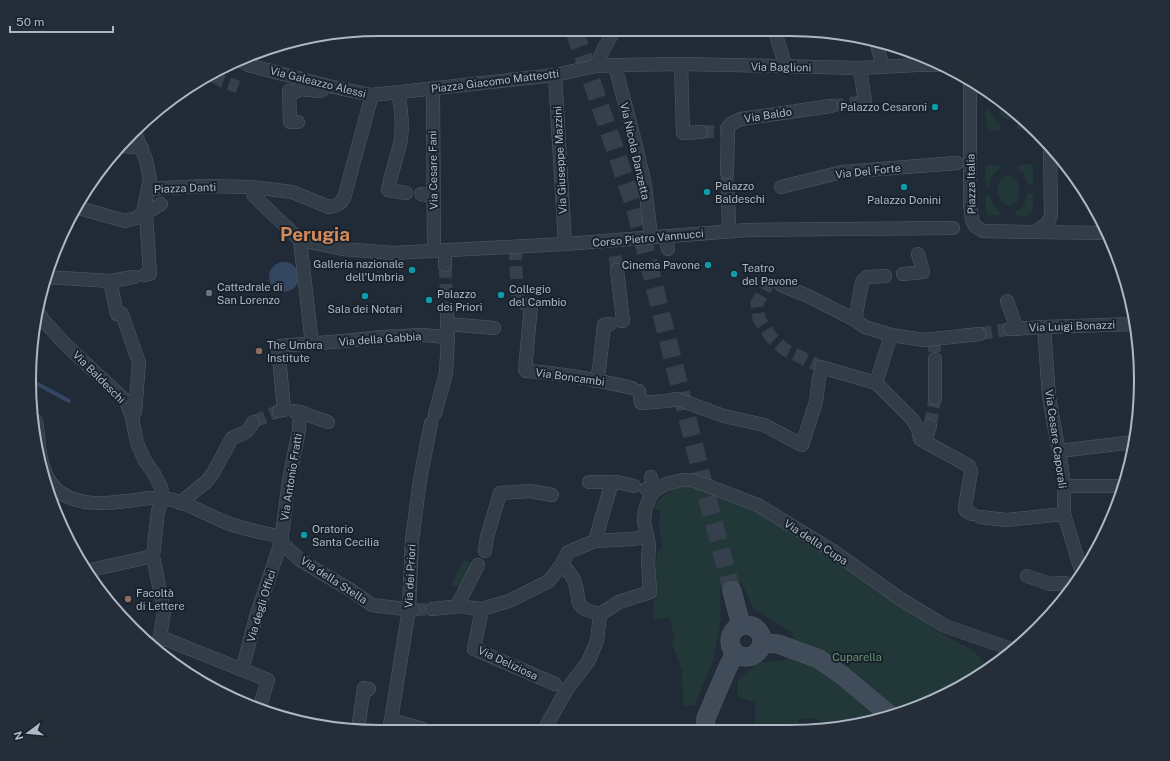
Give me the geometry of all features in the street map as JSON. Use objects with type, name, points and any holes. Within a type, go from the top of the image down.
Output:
[{"type":"street","points":[[596,66],[611,36]]},
{"type":"street","points":[[778,36],[786,67]]},
{"type":"street","points":[[878,48],[883,67]]},
{"type":"street","name":"Via Baglioni","points":[[617,65],[680,64],[860,68],[883,67],[917,61]]},
{"type":"street","name":"Via Galeazzo Alessi","points":[[246,64],[328,86],[372,95]]},
{"type":"street","points":[[680,64],[683,132],[701,132]]},
{"type":"street","name":"Piazza Giacomo Matteotti","points":[[372,95],[555,75],[596,66],[617,65]]},
{"type":"street","name":"Via Nicola Danzetta","points":[[617,65],[645,185],[651,237]]},
{"type":"street","points":[[860,68],[865,102],[862,102]]},
{"type":"street","name":"Via Giuseppe Mazzini","points":[[555,75],[565,244]]},
{"type":"street","points":[[298,122],[290,122],[292,92],[300,89],[320,91],[328,86]]},
{"type":"street","name":"Piazza Italia","points":[[970,87],[970,190],[972,220],[974,226],[983,231],[1035,232]]},
{"type":"street","name":"Via Cesare Fani","points":[[433,89],[427,195],[440,251]]},
{"type":"street","points":[[398,92],[401,105],[400,140],[388,190],[406,193]]},
{"type":"street","name":"Piazza Danti","points":[[148,189],[203,186],[252,187],[292,192],[329,207],[340,204],[344,198],[372,95]]},
{"type":"street","name":"Via Baldo","points":[[727,172],[726,131],[732,123],[741,119],[831,106]]},
{"type":"street","name":"Piazza Danti","points":[[110,281],[143,275],[145,213],[150,179],[146,160],[137,137]]},
{"type":"street","points":[[128,146],[142,148]]},
{"type":"street","points":[[1035,232],[1048,223],[1051,216],[1050,154]]},
{"type":"street","name":"Via Del Forte","points":[[782,187],[842,172],[957,163]]},
{"type":"street","points":[[252,187],[254,196],[300,240],[312,344]]},
{"type":"street","points":[[728,193],[729,231]]},
{"type":"street","name":"Piazza Danti","points":[[82,209],[125,221],[136,218],[160,204]]},
{"type":"street","name":"Corso Pietro Vannucci","points":[[300,240],[343,249],[393,253],[565,244],[729,231],[953,228]]},
{"type":"street","points":[[1035,232],[1100,233]]},
{"type":"street","points":[[665,236],[668,249]]},
{"type":"street","points":[[440,251],[445,265]]},
{"type":"street","points":[[903,274],[923,272],[918,254]]},
{"type":"street","points":[[595,381],[599,370],[604,325],[623,321],[617,270]]},
{"type":"street","points":[[855,320],[862,282],[867,277],[885,276]]},
{"type":"street","points":[[52,277],[110,281],[118,314],[122,314],[139,362],[135,412],[132,418]]},
{"type":"street","points":[[780,285],[808,296],[855,320],[865,327],[891,335],[924,340],[979,334]]},
{"type":"street","name":"Via Luigi Bonazzi","points":[[1007,301],[1014,329],[1129,324]]},
{"type":"street","name":"Via Boncambi","points":[[531,305],[526,372],[556,374],[604,382],[637,394],[666,401],[677,399],[724,416],[764,425],[802,445],[816,402],[821,368],[876,383]]},
{"type":"street","name":"Via dei Priori","points":[[390,724],[411,609],[412,540],[420,480],[433,418],[446,373],[448,330],[447,309]]},
{"type":"street","name":"Via Baldeschi","points":[[42,318],[67,346],[123,401],[129,409],[137,444],[145,461],[161,487],[163,498]]},
{"type":"street","name":"Via Cesare Caporali","points":[[1044,327],[1049,397],[1064,486],[1064,514],[1081,565]]},
{"type":"street","name":"Via della Gabbia","points":[[300,412],[281,410],[278,346],[421,335],[448,330],[494,328]]},
{"type":"street","points":[[891,335],[876,383],[913,420],[918,429],[920,439],[969,466],[971,472],[965,507],[966,511],[976,516],[1006,520],[1064,514]]},
{"type":"street","points":[[935,359],[935,398]]},
{"type":"street","points":[[300,412],[328,422]]},
{"type":"street","name":"Via Antonio Fratti","points":[[281,542],[289,480],[299,430],[300,412]]},
{"type":"street","points":[[180,503],[207,481],[232,438],[249,430],[253,422]]},
{"type":"street","points":[[924,441],[930,426]]},
{"type":"street","points":[[1059,451],[1128,443]]},
{"type":"street","name":"Via della Cupa","points":[[646,486],[666,484],[682,480],[692,480],[758,505],[833,551],[898,598],[945,626],[1007,648]]},
{"type":"street","points":[[546,725],[562,687],[588,662],[597,641],[601,614],[620,602],[650,592],[648,561],[649,545],[644,521],[645,510],[650,497],[646,486],[612,482],[590,482]]},
{"type":"street","points":[[595,541],[612,482]]},
{"type":"street","name":"Via della Stella","points":[[52,485],[69,498],[88,503],[125,502],[149,498],[163,498],[180,503],[226,522],[278,536],[281,542],[300,560],[352,590],[372,605],[411,609]]},
{"type":"street","points":[[1064,486],[1117,486]]},
{"type":"street","points":[[485,551],[487,537],[500,493],[530,491],[552,495]]},
{"type":"street","points":[[163,498],[158,511],[153,556],[164,611],[158,643],[268,680],[261,703]]},
{"type":"street","points":[[432,608],[461,607],[482,609],[509,601],[549,581],[562,564],[568,552],[595,541],[647,537]]},
{"type":"street","name":"Via degli Offici","points":[[242,670],[256,617],[281,542]]},
{"type":"street","points":[[92,570],[153,556]]},
{"type":"street","points":[[562,564],[573,579],[578,604],[582,608],[601,614]]},
{"type":"street","points":[[461,607],[478,565]]},
{"type":"street","points":[[1027,576],[1050,584],[1064,584]]},
{"type":"street","points":[[732,591],[741,625]]},
{"type":"street","name":"Via Deliziosa","points":[[482,609],[474,649],[562,687]]},
{"type":"street","points":[[741,625],[752,625],[760,632],[762,643],[754,655],[744,657],[732,650],[729,640],[733,630],[741,625]]},
{"type":"street","points":[[762,643],[778,644],[819,659],[843,676],[882,712]]},
{"type":"street","points":[[705,725],[706,718],[726,669],[735,653]]},
{"type":"street","points":[[359,724],[364,688],[369,689]]},
{"type":"green space","points":[[998,106],[1013,118],[1009,120],[1006,119]]},
{"type":"green space","points":[[987,109],[989,109],[994,119],[1001,126],[1001,129],[990,130],[987,128],[985,113]]},
{"type":"green space","points":[[1019,123],[1026,130],[1017,129],[1017,125]]},
{"type":"green space","points":[[1031,164],[1033,167],[1033,184],[1028,185],[1024,174],[1017,168],[1017,166]]},
{"type":"green space","points":[[987,165],[1001,166],[1001,168],[993,175],[989,186],[987,186],[985,179]]},
{"type":"green space","points":[[1008,175],[1017,181],[1020,190],[1017,200],[1014,204],[1009,206],[1004,204],[1001,200],[998,191],[1000,181],[1003,177]]},
{"type":"green space","points":[[1028,193],[1033,195],[1032,212],[1027,216],[1016,215],[1016,211],[1023,207]]},
{"type":"green space","points":[[987,194],[990,195],[994,206],[1002,214],[1001,215],[988,215],[986,208]]},
{"type":"green space","name":"Cuparella","points":[[686,486],[717,492],[758,511],[817,544],[942,634],[972,650],[986,664],[962,679],[921,699],[879,713],[834,722],[825,723],[812,718],[798,720],[798,725],[755,725],[755,702],[737,697],[738,680],[758,663],[785,660],[791,656],[793,633],[753,609],[742,583],[720,590],[721,620],[713,661],[695,705],[683,706],[682,670],[671,641],[675,639],[669,617],[659,620],[653,619],[657,551],[660,550],[662,546],[659,522],[660,511],[653,509],[666,493]]},
{"type":"green space","points":[[463,560],[476,565],[463,589],[451,585]]},
{"type":"water","points":[[284,262],[294,267],[299,277],[294,287],[284,292],[274,287],[269,277],[274,267]]},
{"type":"waterway","points":[[36,383],[69,401]]},
{"type":"tunnel","points":[[576,36],[635,208],[732,591]]},
{"type":"tunnel","points":[[217,78],[238,87]]},
{"type":"tunnel","points":[[831,106],[862,102]]},
{"type":"tunnel","points":[[701,132],[725,131]]},
{"type":"tunnel","points":[[727,172],[728,193]]},
{"type":"tunnel","points":[[515,247],[517,291],[520,303],[531,305]]},
{"type":"tunnel","points":[[615,256],[617,270]]},
{"type":"tunnel","points":[[445,265],[447,309]]},
{"type":"tunnel","points":[[771,279],[757,303],[759,319],[771,337],[784,349],[821,367]]},
{"type":"tunnel","points":[[979,334],[1010,329]]},
{"type":"tunnel","points":[[934,339],[935,359]]},
{"type":"tunnel","points":[[930,426],[935,398]]},
{"type":"tunnel","points":[[253,422],[279,411]]},
{"type":"tunnel","points":[[413,610],[432,609]]},
{"type":"place","name":"Palazzo Cesaroni","points":[[935,107]]},
{"type":"place","name":"Palazzo Donini","points":[[904,187]]},
{"type":"place","name":"Palazzo Baldeschi","points":[[707,192]]},
{"type":"place","name":"Cinema Pavone","points":[[708,265]]},
{"type":"place","name":"Galleria nazionale dell'Umbria","points":[[412,270]]},
{"type":"place","name":"Teatro del Pavone","points":[[734,274]]},
{"type":"place","name":"Cattedrale di San Lorenzo","points":[[209,293]]},
{"type":"place","name":"Collegio del Cambio","points":[[501,295]]},
{"type":"place","name":"Sala dei Notari","points":[[365,296]]},
{"type":"place","name":"Palazzo dei Priori","points":[[429,300]]},
{"type":"place","name":"The Umbra Institute","points":[[259,351]]},
{"type":"place","name":"Oratorio Santa Cecilia","points":[[304,535]]},
{"type":"place","name":"Facoltà di Lettere","points":[[128,599]]},
{"type":"district","name":"Perugia","points":[[315,234]]}]
